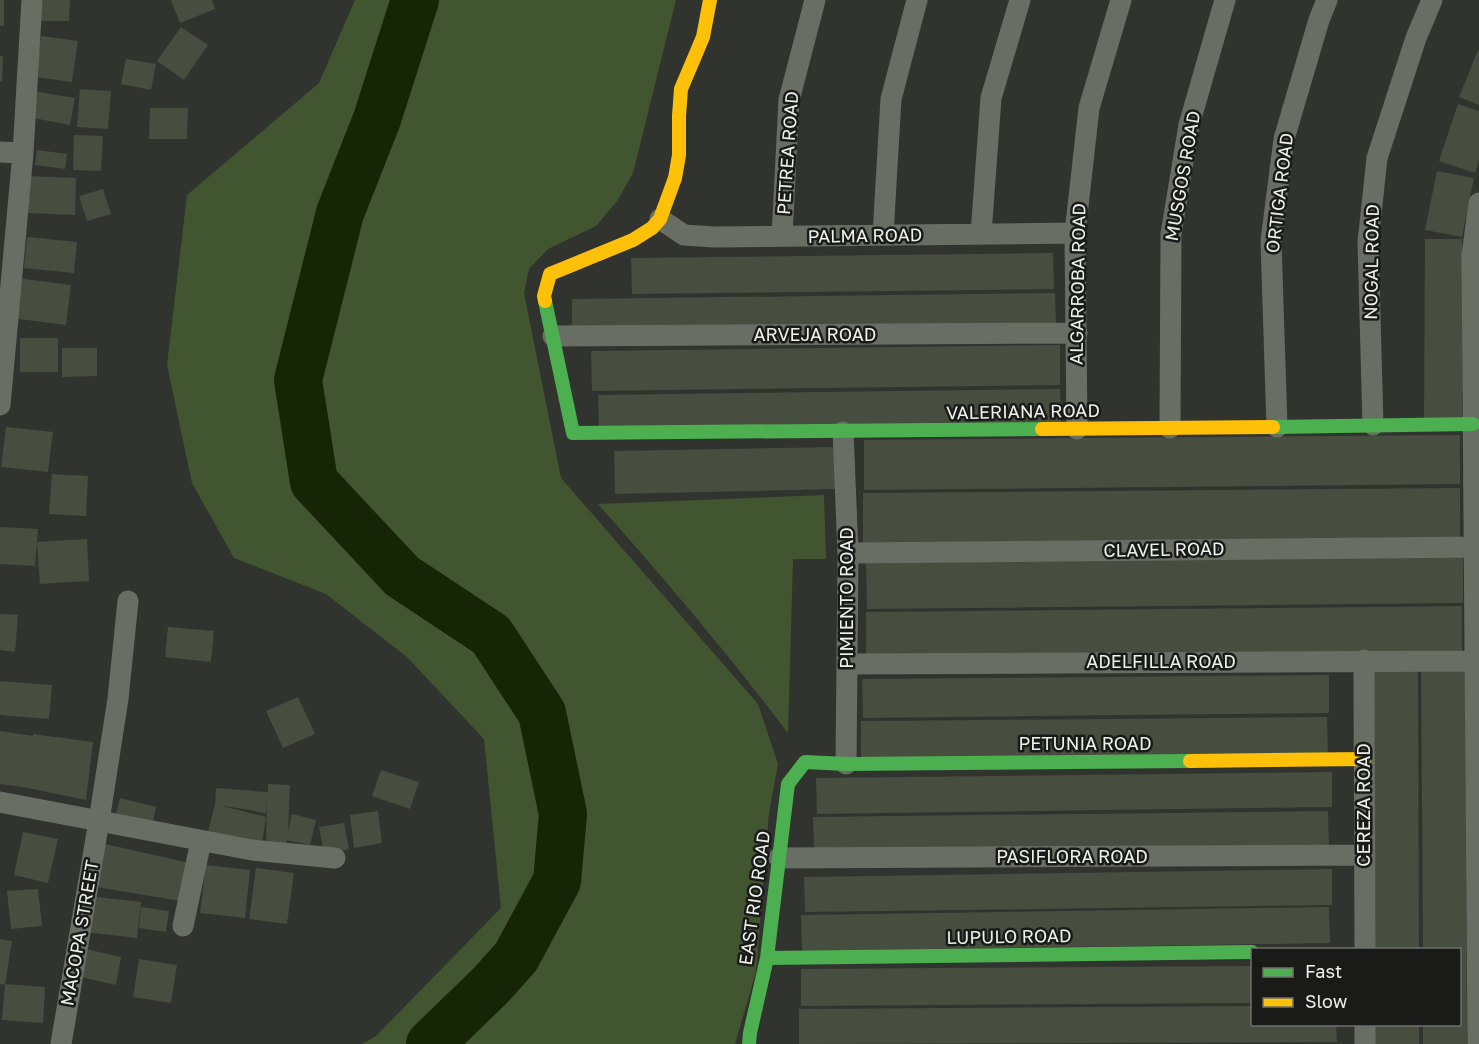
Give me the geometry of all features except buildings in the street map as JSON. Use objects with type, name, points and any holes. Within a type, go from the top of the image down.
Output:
[{"type":"street","points":[[0,405],[4,322],[23,153],[32,0]]},
{"type":"street","points":[[553,336],[544,296],[550,274],[633,240],[652,228],[660,219],[675,178],[679,155],[681,89],[703,37],[710,0]]},
{"type":"street","name":"PETREA ROAD","points":[[782,237],[789,100],[815,0]]},
{"type":"street","points":[[883,235],[891,99],[917,0]]},
{"type":"street","points":[[981,234],[991,98],[1020,0]]},
{"type":"street","name":"ALGARROBA ROAD","points":[[1077,429],[1075,233],[1089,108],[1121,0]]},
{"type":"street","name":"MUSGOS ROAD","points":[[1170,428],[1171,234],[1189,125],[1225,0]]},
{"type":"street","name":"ORTIGA ROAD","points":[[1277,427],[1270,241],[1284,139],[1327,0]]},
{"type":"street","name":"NOGAL ROAD","points":[[1372,425],[1368,242],[1377,158],[1416,38],[1432,0]]},
{"type":"street","points":[[0,152],[23,153]]},
{"type":"street","points":[[1478,1044],[1475,661],[1477,547],[1473,424],[1472,255],[1479,203]]},
{"type":"street","name":"PALMA ROAD","points":[[660,219],[684,235],[714,237],[1075,233]]},
{"type":"street","name":"ARVEJA ROAD","points":[[553,336],[1077,333]]},
{"type":"street","name":"VALERIANA ROAD","points":[[553,336],[573,433],[1473,424]]},
{"type":"street","name":"PIMIENTO ROAD","points":[[843,432],[848,554],[846,764]]},
{"type":"street","name":"CLAVEL ROAD","points":[[848,554],[1477,547]]},
{"type":"street","name":"MACOPA STREET","points":[[61,1044],[118,699],[128,601]]},
{"type":"street","name":"CEREZA ROAD","points":[[1364,660],[1365,948]]},
{"type":"street","name":"ADELFILLA ROAD","points":[[847,664],[1475,661]]},
{"type":"street","name":"PETUNIA ROAD","points":[[805,762],[846,764],[1364,759]]},
{"type":"street","name":"EAST RIO ROAD","points":[[750,1044],[750,1033],[766,958],[788,784],[805,762]]},
{"type":"street","points":[[0,802],[252,850],[335,858]]},
{"type":"street","points":[[183,926],[201,841]]},
{"type":"street","name":"PASIFLORA ROAD","points":[[778,858],[1365,855]]},
{"type":"street","name":"LUPULO ROAD","points":[[766,958],[1251,952]]},
{"type":"street","points":[[1365,1026],[1365,1044]]},
{"type":"green space","points":[[355,0],[676,0],[633,173],[617,201],[596,226],[548,249],[529,269],[524,293],[561,478],[758,704],[778,764],[769,813],[756,972],[735,1044],[362,1044],[376,1036],[501,908],[484,739],[407,657],[326,594],[234,558],[192,483],[167,365],[187,195],[319,83]]},
{"type":"green space","points":[[824,495],[826,559],[793,559],[788,733],[695,617],[598,504]]},
{"type":"waterway","points":[[415,0],[377,119],[340,213],[298,380],[314,482],[402,576],[491,635],[542,713],[563,814],[557,881],[516,957],[490,986],[430,1044]]},
{"type":"traffic: fast","points":[[545,301],[573,433],[1042,429]]},
{"type":"traffic: fast","points":[[1273,427],[1473,424]]},
{"type":"traffic: fast","points":[[749,1044],[767,958],[788,784],[805,762],[846,764],[1190,761]]},
{"type":"traffic: fast","points":[[767,958],[1251,952]]},
{"type":"traffic: slow","points":[[545,301],[544,296],[550,274],[633,240],[652,228],[660,219],[675,178],[679,155],[681,89],[703,37],[710,0]]},
{"type":"traffic: slow","points":[[1042,429],[1273,427]]},
{"type":"traffic: slow","points":[[1190,761],[1364,759]]}]
